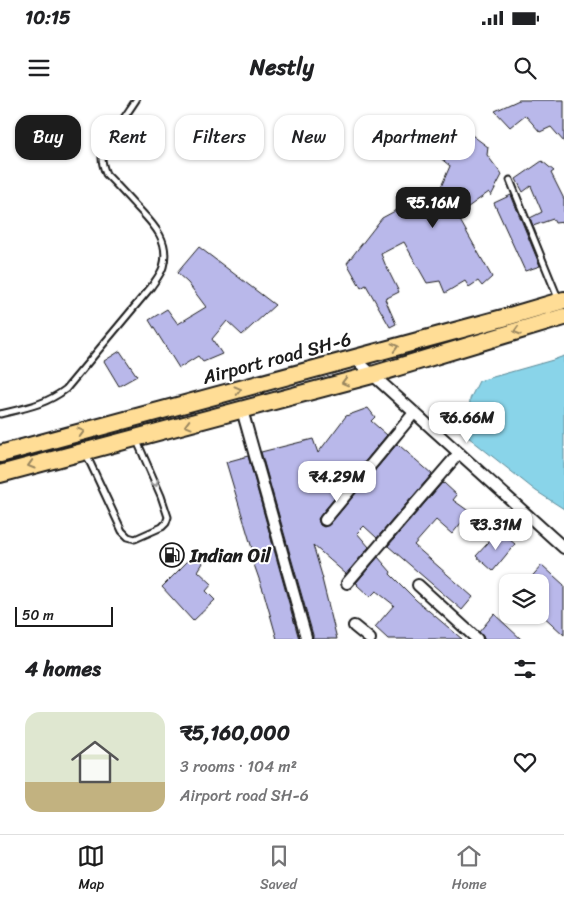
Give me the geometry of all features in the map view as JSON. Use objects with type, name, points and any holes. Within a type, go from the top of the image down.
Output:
[{"type":"main road","name":"Airport road SH-6","points":[[0,454],[503,318],[562,300]]},
{"type":"main road","points":[[0,474],[372,375],[564,317]]},
{"type":"street","points":[[354,358],[564,548]]},
{"type":"street","points":[[242,410],[306,638]]},
{"type":"street","points":[[325,520],[414,413]]},
{"type":"street","points":[[347,582],[458,453]]},
{"type":"street","points":[[418,585],[477,639]]},
{"type":"street","points":[[354,626],[370,639]]},
{"type":"lane","points":[[0,414],[42,403],[66,389],[151,287],[161,272],[164,265],[165,252],[157,228],[106,174],[101,156],[136,100]]},
{"type":"lane","points":[[510,180],[562,300]]},
{"type":"lane","points":[[85,451],[122,531],[128,537],[135,538],[162,527],[168,517],[136,438]]},
{"type":"water","points":[[564,356],[564,509],[536,491],[468,437],[470,399],[479,381]]},
{"type":"building","points":[[519,100],[564,100],[564,142],[551,127],[540,132],[525,115],[510,127],[495,111]]},
{"type":"building","points":[[475,137],[488,147],[487,155],[502,175],[491,196],[489,192],[457,215],[492,277],[482,286],[478,281],[469,287],[465,281],[445,293],[440,281],[427,283],[404,242],[381,254],[399,292],[385,299],[396,324],[390,327],[366,285],[361,288],[347,263],[382,218],[414,200],[437,196],[450,166],[443,160],[475,160]]},
{"type":"building","points":[[542,161],[554,171],[551,173],[564,199],[564,222],[555,223],[553,219],[533,226],[530,218],[542,212],[531,186],[523,192],[516,179]]},
{"type":"building","points":[[511,195],[540,266],[525,271],[494,203]]},
{"type":"building","points":[[199,247],[275,305],[242,335],[227,321],[212,339],[222,354],[203,362],[198,356],[179,368],[149,320],[167,309],[178,324],[206,307],[188,283],[177,273]]},
{"type":"building","points":[[120,351],[137,376],[119,386],[104,361]]},
{"type":"building","points":[[368,408],[375,417],[371,421],[387,435],[320,516],[318,519],[320,525],[324,527],[330,524],[397,444],[432,474],[377,538],[364,526],[357,533],[369,547],[346,574],[313,545],[337,639],[313,639],[261,452],[313,439],[318,453],[346,416]]},
{"type":"building","points":[[248,456],[299,639],[277,639],[251,556],[254,555],[226,462]]},
{"type":"building","points":[[442,483],[457,495],[453,500],[470,512],[452,534],[436,520],[414,545],[473,597],[462,610],[388,546]]},
{"type":"building","points":[[499,531],[515,544],[493,571],[476,556]]},
{"type":"building","points":[[195,554],[203,563],[198,571],[212,584],[206,591],[215,600],[193,621],[162,587]]},
{"type":"building","points":[[378,557],[391,572],[390,574],[416,600],[462,639],[388,639],[375,627],[394,605],[376,591],[370,597],[356,583]]},
{"type":"building","points":[[542,565],[564,585],[564,635],[549,621],[549,574],[534,574]]},
{"type":"building","points":[[494,614],[499,619],[499,624],[505,624],[521,639],[484,639],[479,632]]},
{"type":"place","name":"Indian Oil","points":[[172,555]]}]
